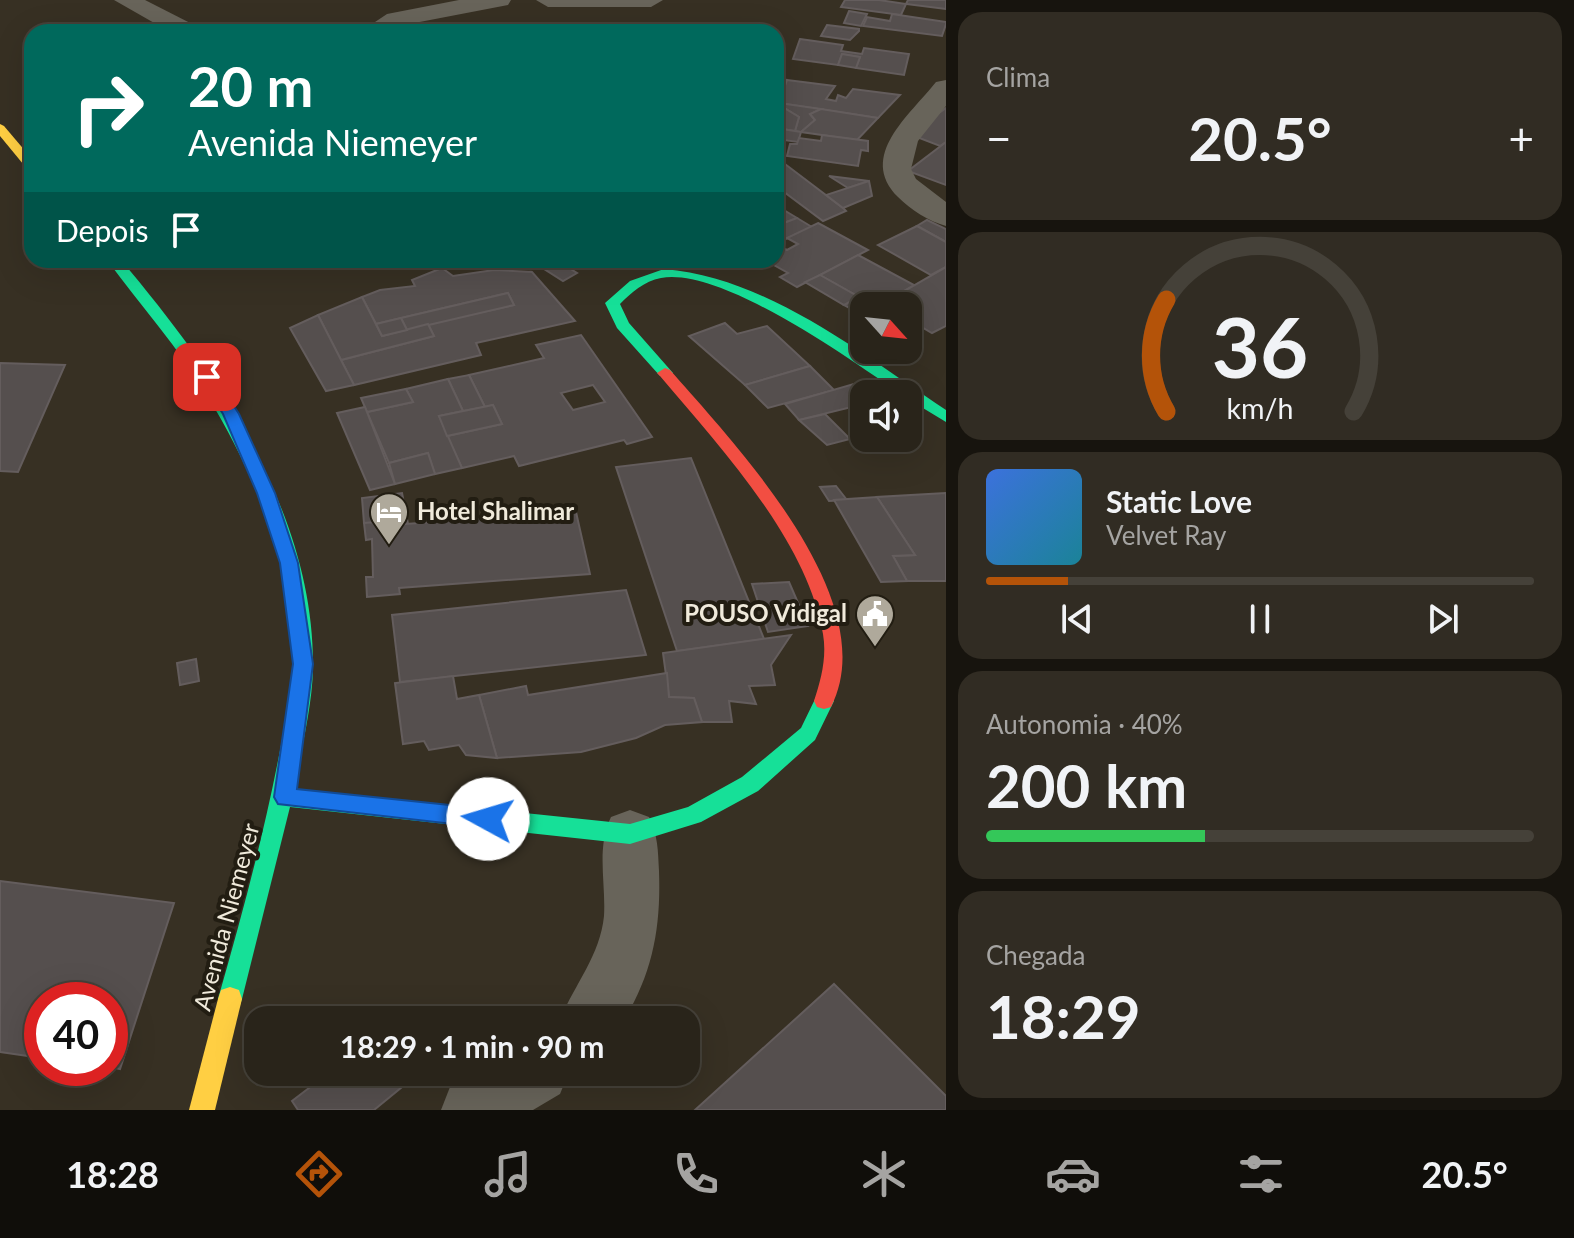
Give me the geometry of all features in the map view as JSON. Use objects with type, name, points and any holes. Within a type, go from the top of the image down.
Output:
[{"type":"street","points":[[126,0],[174,24]]},
{"type":"street","points":[[388,24],[396,19],[499,0]]},
{"type":"street","points":[[548,0],[651,0]]},
{"type":"street","points":[[946,88],[902,138],[895,157],[898,176],[907,188],[946,216]]},
{"type":"street","points":[[0,128],[24,157]]},
{"type":"street","name":"Avenida Niemeyer","points":[[121,268],[165,316],[231,414],[266,493],[289,563],[303,664],[285,797],[202,1110]]},
{"type":"street","points":[[285,797],[630,834],[669,826],[709,809],[771,769],[813,728],[833,670],[831,622],[797,549],[744,470],[622,325],[612,303],[622,289],[640,278],[661,273],[699,276],[741,291],[793,319],[946,417]]},
{"type":"street","points":[[599,1006],[619,973],[632,918],[630,834]]},
{"type":"street","points":[[473,1110],[519,1086]]},
{"type":"building","points":[[845,0],[906,4],[901,15],[841,7]]},
{"type":"building","points":[[908,0],[946,0],[946,9],[906,4]]},
{"type":"building","points":[[849,11],[867,14],[861,26],[844,23]]},
{"type":"building","points":[[892,14],[946,24],[942,36],[863,26],[867,17],[890,21]]},
{"type":"building","points":[[827,25],[859,31],[850,40],[821,36]]},
{"type":"building","points":[[800,39],[843,45],[841,51],[862,54],[864,48],[909,54],[904,75],[856,68],[860,57],[842,54],[838,65],[793,59]]},
{"type":"building","points":[[842,54],[860,57],[856,68],[838,65]]},
{"type":"building","points":[[787,80],[835,86],[826,99],[836,101],[838,95],[846,98],[853,89],[900,95],[878,118],[784,104]]},
{"type":"building","points":[[784,104],[821,109],[810,114],[815,120],[801,132],[795,131],[799,117],[784,108]]},
{"type":"building","points":[[784,108],[799,117],[795,131],[784,129]]},
{"type":"building","points":[[946,108],[946,142],[940,146],[909,134]]},
{"type":"building","points":[[821,109],[878,118],[857,140],[801,132],[815,120],[810,114]]},
{"type":"building","points":[[784,129],[801,132],[798,142],[784,140]]},
{"type":"building","points":[[822,135],[868,141],[868,151],[861,150],[858,166],[787,156],[790,144],[797,144],[799,138],[821,141]]},
{"type":"building","points":[[946,142],[946,185],[908,171]]},
{"type":"building","points":[[784,163],[846,211],[823,221],[784,192]]},
{"type":"building","points":[[829,176],[869,181],[848,188]]},
{"type":"building","points":[[869,181],[872,196],[843,208],[826,195]]},
{"type":"building","points":[[784,210],[797,218],[784,223]]},
{"type":"building","points":[[797,218],[812,227],[784,240],[784,223]]},
{"type":"building","points":[[927,220],[946,229],[946,242],[917,226]]},
{"type":"building","points":[[818,223],[868,250],[797,287],[780,277],[788,273],[779,268],[784,268],[784,248],[787,250],[798,244],[787,238]]},
{"type":"building","points":[[917,226],[946,242],[946,267],[931,275],[878,245]]},
{"type":"building","points":[[858,255],[914,285],[902,292],[850,292],[820,275]]},
{"type":"building","points":[[946,267],[946,326],[932,333],[922,327],[922,292],[903,292]]},
{"type":"building","points":[[442,268],[453,276],[494,270],[532,272],[575,321],[476,343],[481,355],[354,385],[341,360],[434,336],[428,324],[514,305],[508,293],[376,324],[362,297],[380,290],[415,286],[412,280]]},
{"type":"building","points":[[543,268],[569,268],[577,273],[563,281]]},
{"type":"building","points":[[820,275],[850,292],[850,302],[844,305],[805,282]]},
{"type":"building","points":[[508,293],[514,305],[407,330],[401,318]]},
{"type":"building","points":[[362,297],[382,336],[428,324],[434,336],[341,360],[318,315]]},
{"type":"building","points":[[318,315],[354,385],[326,391],[290,328]]},
{"type":"building","points":[[401,318],[407,330],[382,336],[376,324]]},
{"type":"building","points":[[725,323],[737,334],[767,326],[810,366],[745,385],[689,336]]},
{"type":"building","points":[[581,335],[652,437],[627,444],[624,440],[519,466],[514,456],[462,468],[447,436],[502,424],[493,405],[485,407],[469,375],[544,358],[536,345]],"holes":[[[593,385],[605,402],[573,410],[561,393]]]},
{"type":"building","points":[[0,363],[65,365],[18,472],[0,471]]},
{"type":"building","points":[[810,366],[834,390],[768,408],[745,385]]},
{"type":"building","points":[[469,375],[485,407],[463,411],[448,379]]},
{"type":"building","points":[[448,379],[463,411],[439,416],[462,468],[435,474],[428,453],[389,463],[367,412],[413,402],[406,389]]},
{"type":"building","points":[[850,385],[850,407],[799,420],[785,404]]},
{"type":"building","points":[[406,389],[413,402],[367,412],[361,398]]},
{"type":"building","points":[[493,405],[502,424],[447,436],[439,416]]},
{"type":"building","points":[[365,407],[395,484],[370,490],[337,413]]},
{"type":"building","points":[[825,414],[850,439],[827,445],[799,420]]},
{"type":"building","points":[[428,453],[435,474],[395,484],[389,463]]},
{"type":"building","points":[[691,458],[764,639],[677,651],[616,467]]},
{"type":"building","points":[[836,486],[847,500],[829,501],[820,487]]},
{"type":"building","points":[[402,493],[408,524],[364,523],[362,498]]},
{"type":"building","points":[[946,493],[946,581],[907,581],[893,556],[915,555],[877,497]]},
{"type":"building","points":[[877,497],[915,555],[893,556],[907,581],[881,582],[834,500]]},
{"type":"building","points":[[576,512],[590,574],[399,588],[400,594],[367,597],[366,577],[373,577],[372,539],[366,540],[364,523],[390,521],[391,525]]},
{"type":"building","points":[[789,582],[808,626],[768,632],[752,584]]},
{"type":"building","points":[[626,590],[646,655],[400,682],[392,615]]},
{"type":"building","points":[[791,635],[771,665],[775,685],[749,686],[756,704],[729,701],[732,722],[702,722],[694,698],[669,697],[663,653]]},
{"type":"building","points":[[196,659],[199,681],[180,685],[177,663]]},
{"type":"building","points":[[667,673],[669,697],[694,698],[702,722],[665,725],[636,738],[581,752],[497,758],[479,695],[526,686],[528,695]]},
{"type":"building","points":[[453,676],[457,699],[479,695],[497,758],[466,755],[459,745],[429,750],[424,741],[403,744],[395,683]]},
{"type":"building","points":[[0,881],[174,903],[128,1044],[128,982],[24,982],[24,1055],[0,1052]]},
{"type":"building","points":[[834,984],[946,1096],[946,1110],[695,1110]]},
{"type":"building","points":[[312,1086],[402,1087],[374,1110],[298,1110],[292,1101]]},
{"type":"traffic: fast","points":[[121,268],[185,349],[244,446],[267,497],[285,550],[298,605],[303,662],[299,701],[273,838],[230,999]]},
{"type":"traffic: fast","points":[[665,373],[622,325],[612,303],[648,277],[664,273],[694,276],[729,287],[768,305],[848,352],[946,417]]},
{"type":"traffic: fast","points":[[285,797],[630,834],[693,815],[750,784],[808,734],[824,701]]},
{"type":"traffic: slow","points":[[0,128],[24,157]]},
{"type":"traffic: slow","points":[[202,1110],[230,999]]},
{"type":"traffic: jam","points":[[665,373],[765,496],[810,569],[825,603],[833,635],[832,668],[824,701]]},
{"type":"place","name":"Hotel Shalimar","points":[[389,546]]},
{"type":"place","name":"POUSO Vidigal","points":[[875,648]]},
{"type":"route","points":[[207,377],[231,414],[266,493],[289,563],[303,664],[285,797],[488,819]]}]
